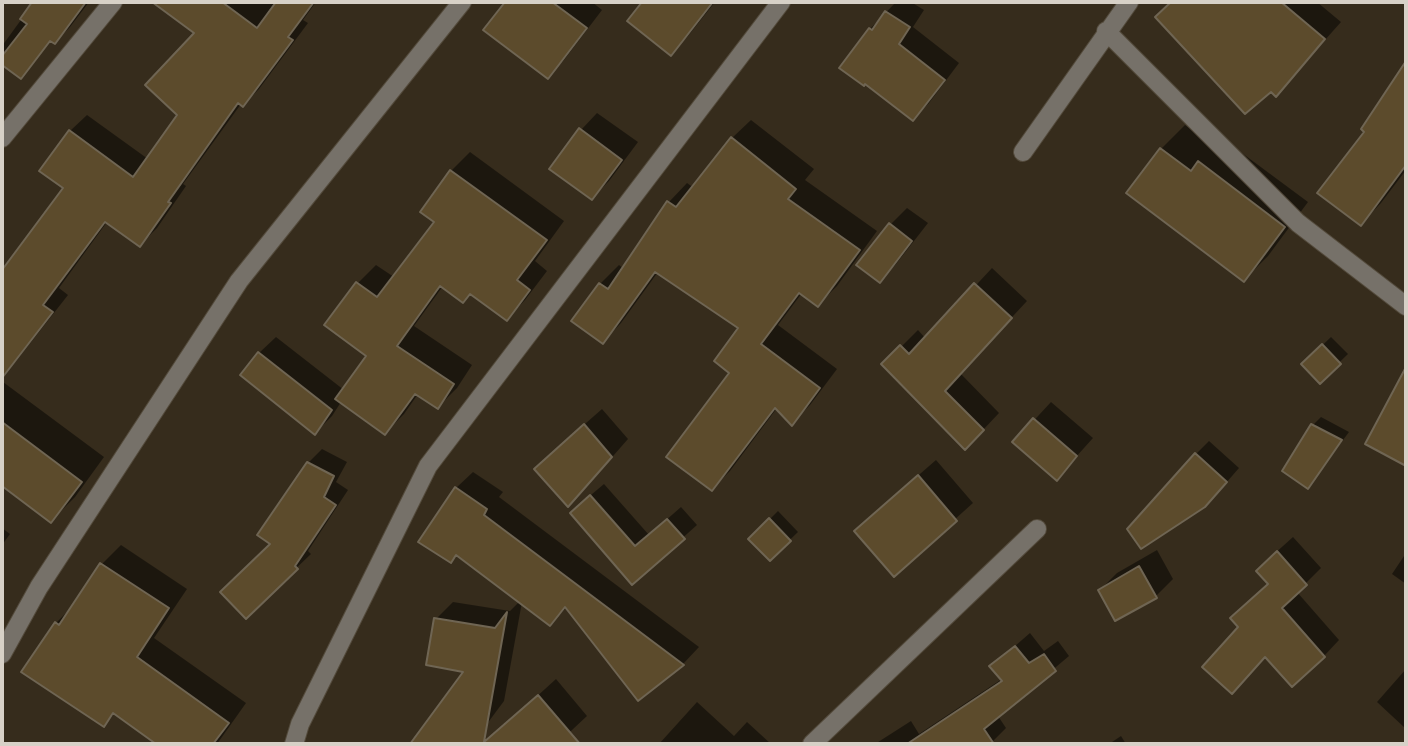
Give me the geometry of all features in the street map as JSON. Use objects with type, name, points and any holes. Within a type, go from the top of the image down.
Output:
[{"type":"street","points":[[2,138],[113,2]]},
{"type":"street","points":[[294,744],[300,724],[428,466],[781,2]]},
{"type":"street","points":[[1023,152],[1129,2]]},
{"type":"street","points":[[2,654],[39,587],[239,281],[454,5]]},
{"type":"street","points":[[1106,31],[1298,223],[1406,306]]},
{"type":"street","points":[[811,744],[1037,530]]},
{"type":"building","points":[[32,2],[86,2],[55,44],[50,41],[21,79],[2,65],[2,56],[27,24],[20,19]]},
{"type":"building","points":[[152,2],[222,2],[257,28],[276,2],[314,2],[288,37],[293,40],[243,107],[238,103],[168,202],[171,203],[140,247],[105,222],[43,305],[53,312],[2,378],[2,270],[63,188],[39,171],[69,130],[133,177],[177,115],[145,85],[194,33]]},
{"type":"building","points":[[505,2],[552,2],[587,28],[548,79],[483,30]]},
{"type":"building","points":[[642,2],[713,2],[671,56],[627,21]]},
{"type":"building","points":[[1171,2],[1281,2],[1325,39],[1276,97],[1271,92],[1245,114],[1155,17]]},
{"type":"building","points":[[885,11],[910,27],[899,44],[945,80],[913,121],[865,84],[864,86],[839,68]]},
{"type":"building","points":[[1406,61],[1406,165],[1361,226],[1317,193],[1364,132],[1361,129]]},
{"type":"building","points":[[579,128],[622,160],[592,200],[549,169]]},
{"type":"building","points":[[731,137],[796,189],[788,199],[860,250],[818,307],[799,293],[761,344],[820,388],[792,426],[775,408],[712,491],[666,457],[729,373],[714,361],[738,328],[655,272],[603,344],[571,321],[599,283],[608,289],[667,201],[676,207]]},
{"type":"building","points":[[1160,148],[1191,171],[1198,161],[1285,227],[1244,282],[1126,193]]},
{"type":"building","points":[[450,170],[547,240],[517,280],[530,290],[507,321],[470,294],[463,303],[440,286],[397,346],[454,384],[438,409],[415,394],[385,435],[335,399],[366,356],[324,325],[356,282],[377,297],[434,222],[420,212]]},
{"type":"building","points":[[889,223],[912,241],[880,283],[856,265]]},
{"type":"building","points":[[974,283],[1012,318],[945,391],[984,430],[965,450],[881,364],[900,345],[909,354]]},
{"type":"building","points":[[1322,344],[1341,364],[1320,384],[1301,364]]},
{"type":"building","points":[[258,352],[332,410],[315,435],[240,375]]},
{"type":"building","points":[[1406,367],[1406,466],[1365,444]]},
{"type":"building","points":[[1033,418],[1077,456],[1057,481],[1012,442]]},
{"type":"building","points":[[2,422],[82,482],[51,523],[2,486]]},
{"type":"building","points":[[584,424],[612,457],[568,507],[534,469]]},
{"type":"building","points":[[1311,424],[1342,440],[1308,489],[1282,471]]},
{"type":"building","points":[[1195,453],[1227,482],[1205,507],[1141,549],[1127,529]]},
{"type":"building","points":[[307,462],[334,476],[324,497],[336,505],[295,566],[298,569],[246,619],[220,592],[270,544],[257,535]]},
{"type":"building","points":[[918,475],[957,521],[894,577],[854,531]]},
{"type":"building","points":[[455,487],[487,509],[484,515],[684,665],[638,701],[565,607],[550,626],[456,555],[451,563],[418,542]]},
{"type":"building","points":[[590,495],[635,546],[667,519],[685,539],[632,585],[570,513]]},
{"type":"building","points":[[769,518],[791,541],[770,561],[748,539]]},
{"type":"building","points":[[1277,551],[1307,585],[1282,608],[1325,657],[1292,687],[1265,657],[1232,694],[1202,667],[1238,627],[1230,618],[1268,584],[1256,571]]},
{"type":"building","points":[[100,563],[169,608],[137,657],[229,723],[213,744],[156,744],[113,713],[104,727],[21,672],[55,622],[59,625]]},
{"type":"building","points":[[1139,566],[1157,598],[1115,621],[1098,590]]},
{"type":"building","points":[[507,612],[484,742],[538,695],[580,744],[410,744],[463,672],[426,665],[434,618],[495,628]]},
{"type":"building","points":[[1015,646],[1029,663],[1044,654],[1056,671],[984,729],[994,744],[907,744],[1002,681],[989,666]]}]
